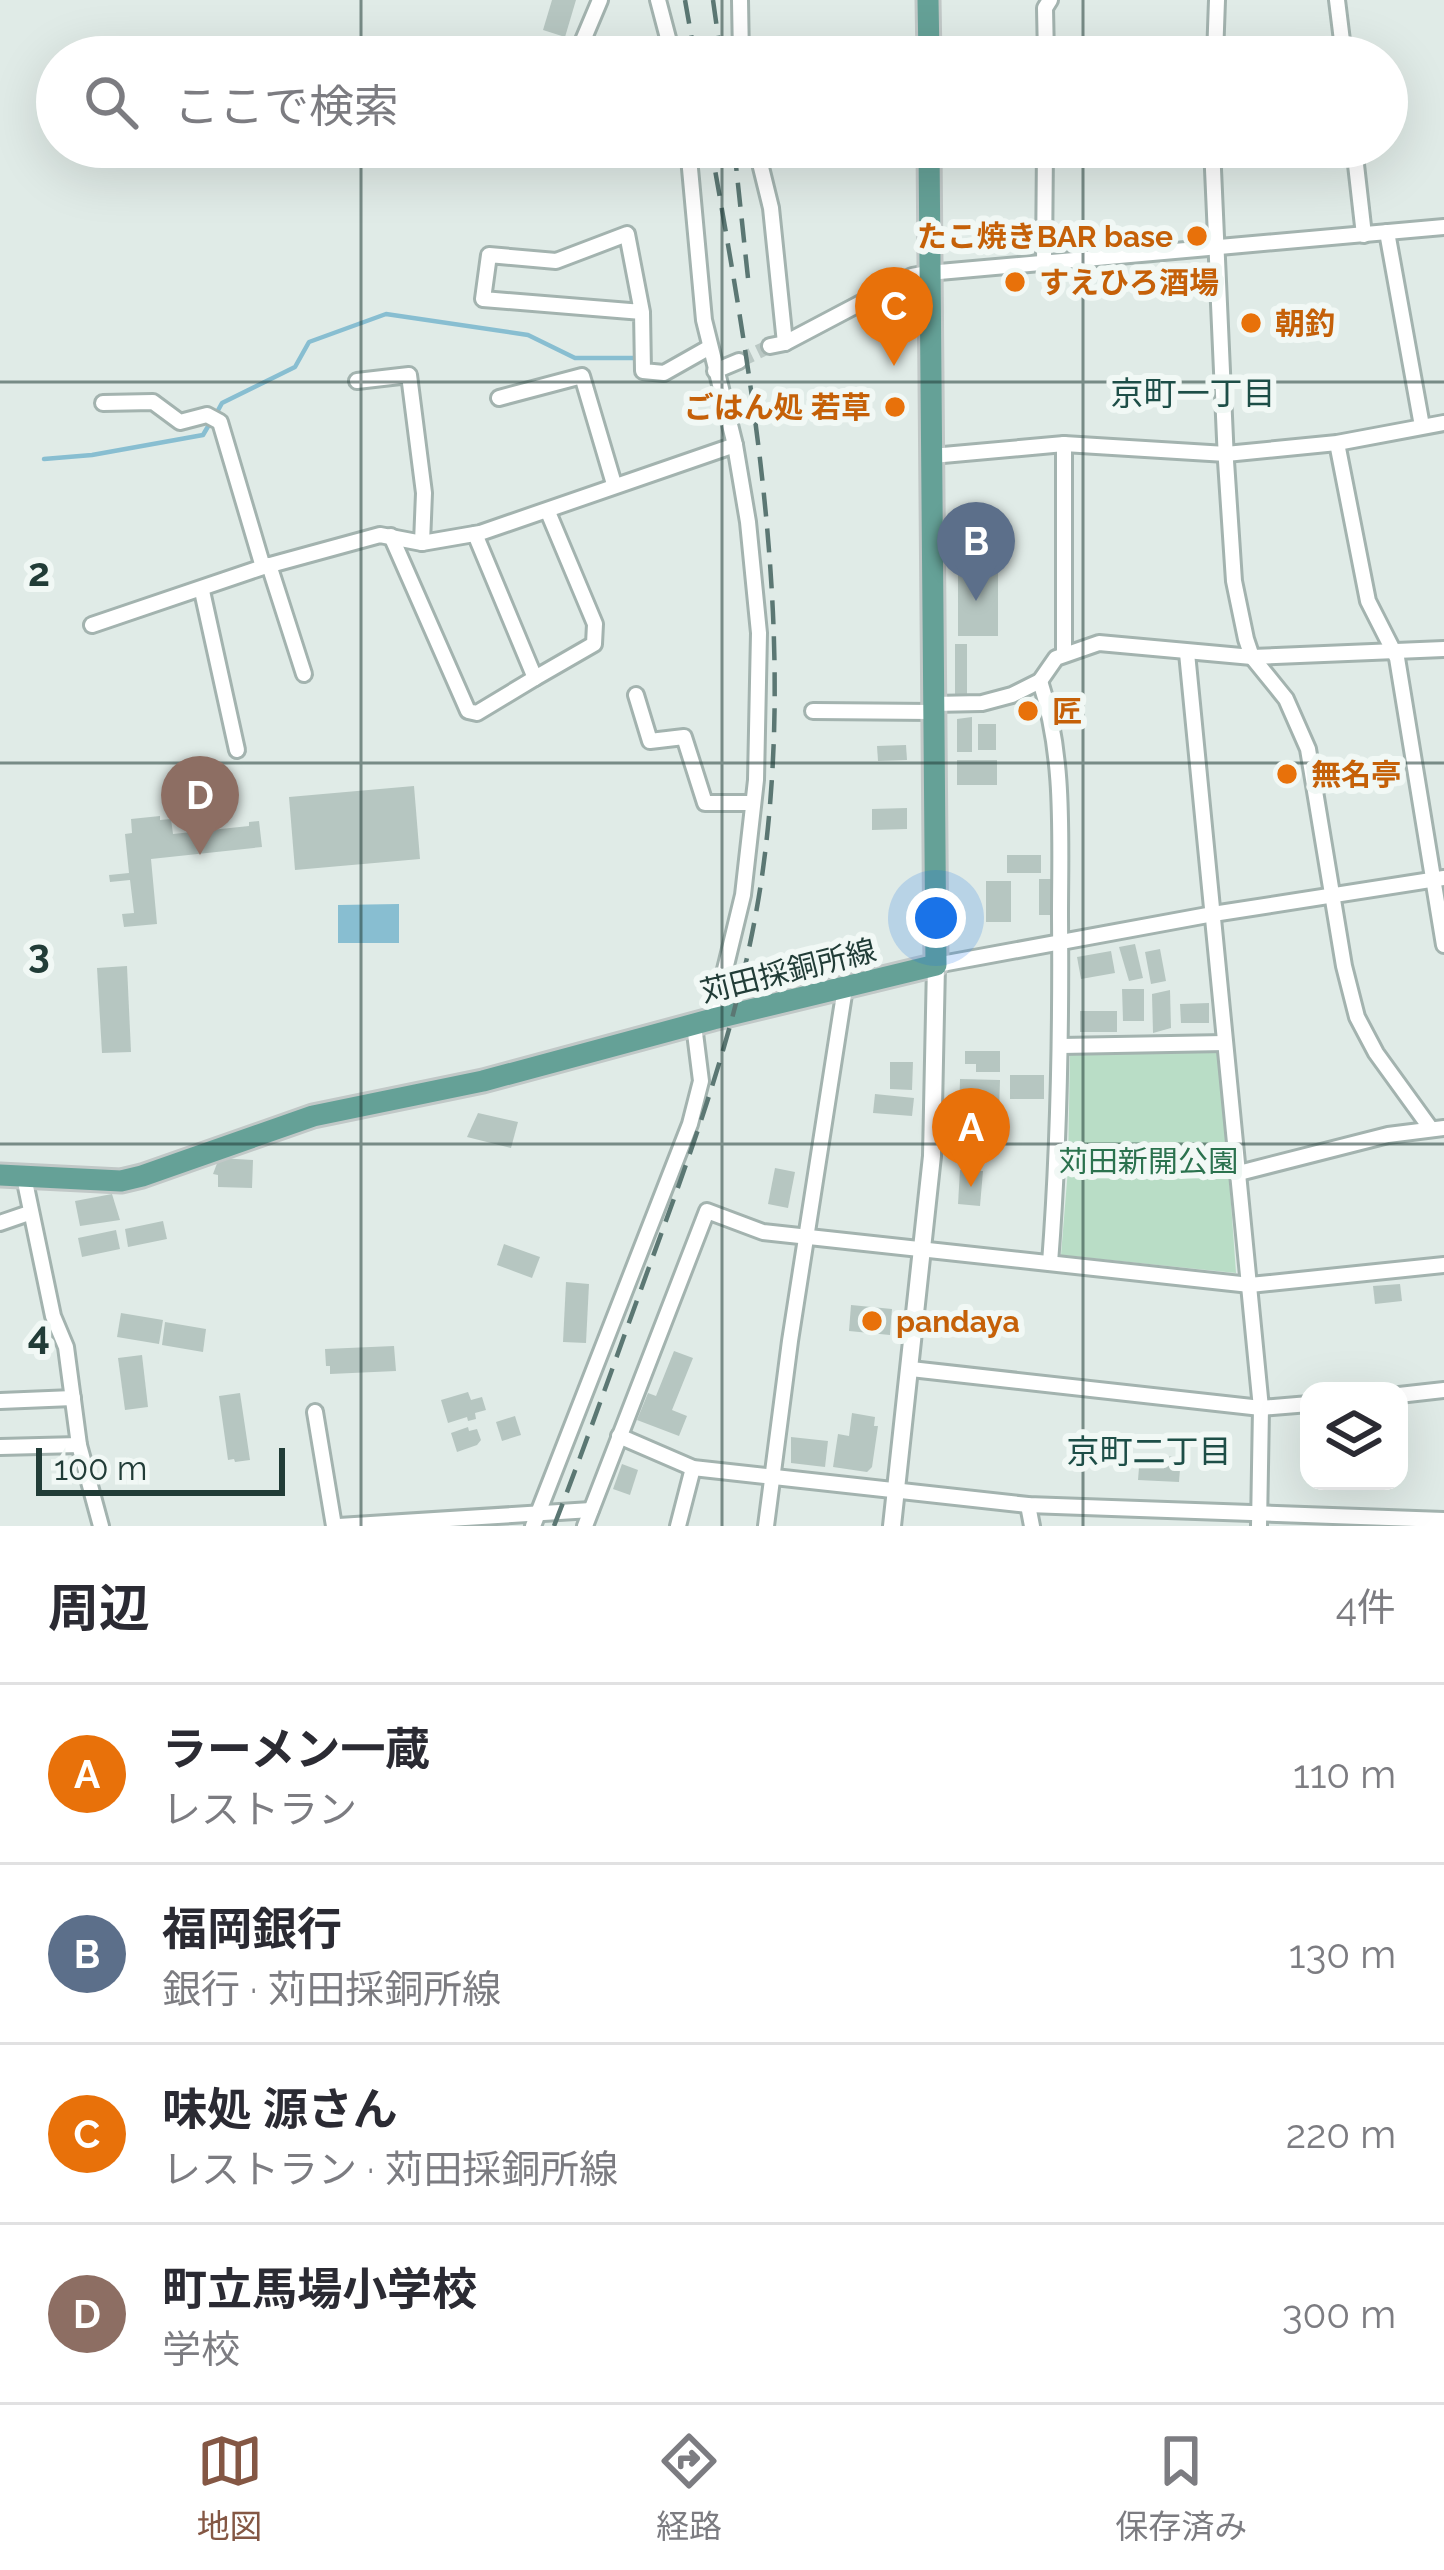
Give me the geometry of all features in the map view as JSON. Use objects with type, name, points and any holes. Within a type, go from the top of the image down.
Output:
[{"type":"main road","points":[[928,0],[928,36]]},
{"type":"main road","points":[[929,168],[936,965]]},
{"type":"main road","name":"苅田採銅所線","points":[[0,1175],[142,1177],[313,1116],[483,1081],[936,965]]},
{"type":"street","points":[[585,36],[600,0]]},
{"type":"street","points":[[658,0],[667,36]]},
{"type":"street","points":[[740,0],[741,36]]},
{"type":"street","points":[[1046,36],[1049,0]]},
{"type":"street","points":[[1216,36],[1217,0]]},
{"type":"street","points":[[1337,0],[1341,36]]},
{"type":"street","points":[[536,1518],[690,1124],[701,1081],[704,1022],[743,895],[760,707],[759,633],[735,445],[710,347],[690,168]]},
{"type":"street","points":[[762,168],[772,208],[777,345],[912,276],[928,273],[1444,227]]},
{"type":"street","points":[[1044,264],[1045,168]]},
{"type":"street","points":[[1213,168],[1234,581],[1252,657],[1276,684],[1302,731],[1357,1017],[1376,1053],[1437,1128]]},
{"type":"street","points":[[1356,168],[1364,235]]},
{"type":"street","points":[[1387,232],[1422,426]]},
{"type":"street","points":[[642,312],[483,299],[489,255],[556,261],[627,234],[642,312],[643,371],[664,373],[710,347]]},
{"type":"street","points":[[715,371],[739,361]]},
{"type":"street","points":[[357,381],[409,375],[424,494],[422,543]]},
{"type":"street","points":[[499,398],[582,376],[614,484]]},
{"type":"street","points":[[103,403],[153,402],[180,422],[207,415],[220,422],[304,674]]},
{"type":"street","points":[[932,456],[1064,444],[1226,454],[1337,443],[1444,423]]},
{"type":"street","points":[[1337,443],[1368,601],[1393,649],[1438,879],[1444,945]]},
{"type":"street","points":[[1064,444],[1064,653]]},
{"type":"street","points":[[92,625],[266,566],[380,535],[422,543],[475,534],[735,445]]},
{"type":"street","points":[[391,536],[468,711],[477,713],[594,644],[595,623],[548,512]]},
{"type":"street","points":[[475,534],[536,678]]},
{"type":"street","points":[[202,591],[237,750]]},
{"type":"street","points":[[813,711],[933,708],[998,700],[1040,680],[1049,664],[1064,653],[1111,642],[1252,657],[1444,649]]},
{"type":"street","points":[[1187,653],[1261,1408],[1259,1519]]},
{"type":"street","points":[[1040,680],[1059,768],[1058,1168],[1050,1263]]},
{"type":"street","points":[[636,695],[650,741],[684,737],[705,803],[753,803]]},
{"type":"street","points":[[892,1526],[924,1249],[935,1085],[936,965],[1438,879]]},
{"type":"street","points":[[766,1526],[845,988]]},
{"type":"street","points":[[1060,1046],[1225,1042]]},
{"type":"street","points":[[1239,1173],[1388,1135],[1437,1128]]},
{"type":"street","points":[[24,1177],[52,1316],[66,1347],[79,1444],[101,1526]]},
{"type":"street","points":[[585,1526],[707,1211],[763,1232],[1250,1285],[1444,1265]]},
{"type":"street","points":[[0,1222],[28,1213]]},
{"type":"street","points":[[910,1369],[1261,1408],[1300,1405]]},
{"type":"street","points":[[1408,1394],[1444,1390]]},
{"type":"street","points":[[0,1401],[73,1398]]},
{"type":"street","points":[[315,1412],[337,1526],[536,1518],[591,1510]]},
{"type":"street","points":[[620,1436],[694,1468],[1028,1505],[1259,1519],[1444,1520]]},
{"type":"street","points":[[0,1447],[79,1444]]},
{"type":"street","points":[[678,1526],[694,1468]]},
{"type":"street","points":[[1028,1505],[1032,1526]]},
{"type":"green space","name":"苅田新開公園","points":[[1220,1050],[1236,1273],[1061,1255],[1070,1054]]},
{"type":"water","points":[[399,904],[399,943],[338,943],[338,905]]},
{"type":"building","points":[[552,0],[576,0],[565,36],[543,30]]},
{"type":"building","points":[[958,571],[998,571],[998,636],[958,636]]},
{"type":"building","points":[[955,644],[967,644],[967,694],[955,694]]},
{"type":"building","points":[[972,717],[972,752],[957,752],[957,719]]},
{"type":"building","points":[[978,724],[996,724],[996,750],[978,750]]},
{"type":"building","points":[[906,745],[907,760],[878,761],[877,746]]},
{"type":"building","points":[[957,760],[997,760],[997,785],[957,785]]},
{"type":"building","points":[[414,786],[420,859],[295,870],[289,797]]},
{"type":"building","points":[[907,808],[907,829],[872,830],[872,809]]},
{"type":"building","points":[[160,816],[160,820],[171,819],[173,834],[259,821],[262,847],[151,859],[157,924],[124,927],[122,914],[134,913],[130,880],[110,882],[109,875],[129,873],[125,834],[132,833],[131,819]]},
{"type":"building","points":[[1007,855],[1041,855],[1041,873],[1007,873]]},
{"type":"building","points":[[1039,879],[1051,879],[1051,915],[1039,915]]},
{"type":"building","points":[[986,881],[1011,881],[1011,922],[986,922]]},
{"type":"building","points":[[1135,944],[1143,978],[1129,981],[1119,947]]},
{"type":"building","points":[[1160,949],[1166,981],[1151,984],[1145,952]]},
{"type":"building","points":[[1111,951],[1115,973],[1081,979],[1077,957]]},
{"type":"building","points":[[127,966],[131,1052],[102,1053],[97,968]]},
{"type":"building","points":[[1122,989],[1144,989],[1144,1021],[1123,1021]]},
{"type":"building","points":[[1170,990],[1171,1028],[1153,1033],[1152,994]]},
{"type":"building","points":[[1209,1003],[1209,1023],[1181,1023],[1180,1004]]},
{"type":"building","points":[[1080,1011],[1117,1011],[1117,1032],[1080,1032]]},
{"type":"building","points":[[965,1051],[1000,1051],[1000,1072],[976,1072],[976,1064],[965,1064]]},
{"type":"building","points":[[890,1062],[913,1062],[912,1090],[890,1089]]},
{"type":"building","points":[[1010,1075],[1044,1075],[1044,1099],[1010,1099]]},
{"type":"building","points":[[960,1079],[1000,1080],[999,1114],[959,1114]]},
{"type":"building","points":[[875,1094],[914,1098],[912,1116],[873,1113]]},
{"type":"building","points":[[478,1113],[518,1122],[511,1148],[467,1137]]},
{"type":"building","points":[[967,1119],[999,1121],[1001,1141],[967,1140]]},
{"type":"building","points":[[219,1158],[253,1160],[252,1188],[218,1187],[218,1175],[213,1174]]},
{"type":"building","points":[[775,1168],[795,1172],[788,1208],[768,1204]]},
{"type":"building","points":[[960,1170],[983,1171],[980,1206],[958,1204]]},
{"type":"building","points":[[112,1194],[120,1220],[80,1226],[75,1201]]},
{"type":"building","points":[[163,1221],[167,1239],[128,1247],[125,1229]]},
{"type":"building","points":[[116,1230],[120,1249],[82,1257],[78,1238]]},
{"type":"building","points":[[504,1244],[540,1257],[532,1278],[497,1265]]},
{"type":"building","points":[[566,1282],[589,1284],[586,1343],[563,1342]]},
{"type":"building","points":[[1400,1284],[1402,1301],[1375,1304],[1373,1286]]},
{"type":"building","points":[[851,1305],[892,1309],[890,1335],[849,1331]]},
{"type":"building","points":[[121,1313],[163,1320],[159,1344],[117,1337]]},
{"type":"building","points":[[165,1322],[206,1329],[203,1352],[162,1345]]},
{"type":"building","points":[[394,1346],[396,1371],[330,1374],[326,1366],[325,1349]]},
{"type":"building","points":[[674,1351],[693,1358],[672,1410],[687,1416],[679,1436],[637,1420],[648,1393],[656,1396]]},
{"type":"building","points":[[142,1355],[148,1407],[125,1410],[118,1358]]},
{"type":"building","points":[[468,1392],[471,1400],[482,1397],[486,1410],[475,1413],[476,1419],[448,1423],[441,1400]]},
{"type":"building","points":[[240,1393],[250,1460],[235,1462],[228,1460],[219,1396]]},
{"type":"building","points":[[852,1413],[875,1417],[874,1426],[878,1426],[872,1467],[867,1472],[833,1467],[838,1434],[849,1436]]},
{"type":"building","points":[[515,1416],[521,1435],[502,1441],[496,1422]]},
{"type":"building","points":[[468,1427],[469,1431],[477,1429],[481,1440],[457,1452],[451,1433]]},
{"type":"building","points":[[791,1437],[828,1441],[825,1467],[791,1463]]},
{"type":"building","points":[[1140,1455],[1181,1457],[1179,1482],[1138,1480]]},
{"type":"building","points":[[622,1464],[638,1470],[630,1495],[613,1489]]},
{"type":"waterway","points":[[216,414],[222,403],[295,367],[309,342],[386,314],[528,335],[575,358],[637,358]]},
{"type":"waterway","points":[[44,459],[203,435],[210,423]]},
{"type":"tunnel","points":[[739,361],[770,346]]},
{"type":"railway","points":[[685,0],[691,36]]},
{"type":"railway","points":[[713,0],[718,36]]},
{"type":"railway","points":[[554,1526],[716,1072],[744,972],[763,869],[772,778],[772,597],[755,416],[715,168]]},
{"type":"railway","points":[[736,168],[748,278]]},
{"type":"place","name":"たこ焼きBAR base","points":[[1197,236]]},
{"type":"place","name":"すえひろ酒場","points":[[1015,282]]},
{"type":"place","name":"朝釣","points":[[1251,323]]},
{"type":"place","name":"味処 源さん","points":[[894,366]]},
{"type":"place","name":"ごはん処 若草","points":[[895,407]]},
{"type":"place","name":"福岡銀行","points":[[976,601]]},
{"type":"place","name":"匠","points":[[1028,711]]},
{"type":"place","name":"無名亭","points":[[1287,774]]},
{"type":"place","name":"町立馬場小学校","points":[[200,855]]},
{"type":"place","name":"ラーメン一蔵","points":[[971,1187]]},
{"type":"place","name":"pandaya","points":[[872,1321]]},
{"type":"district","name":"京町一丁目","points":[[1193,393]]},
{"type":"district","name":"京町二丁目","points":[[1149,1451]]}]
